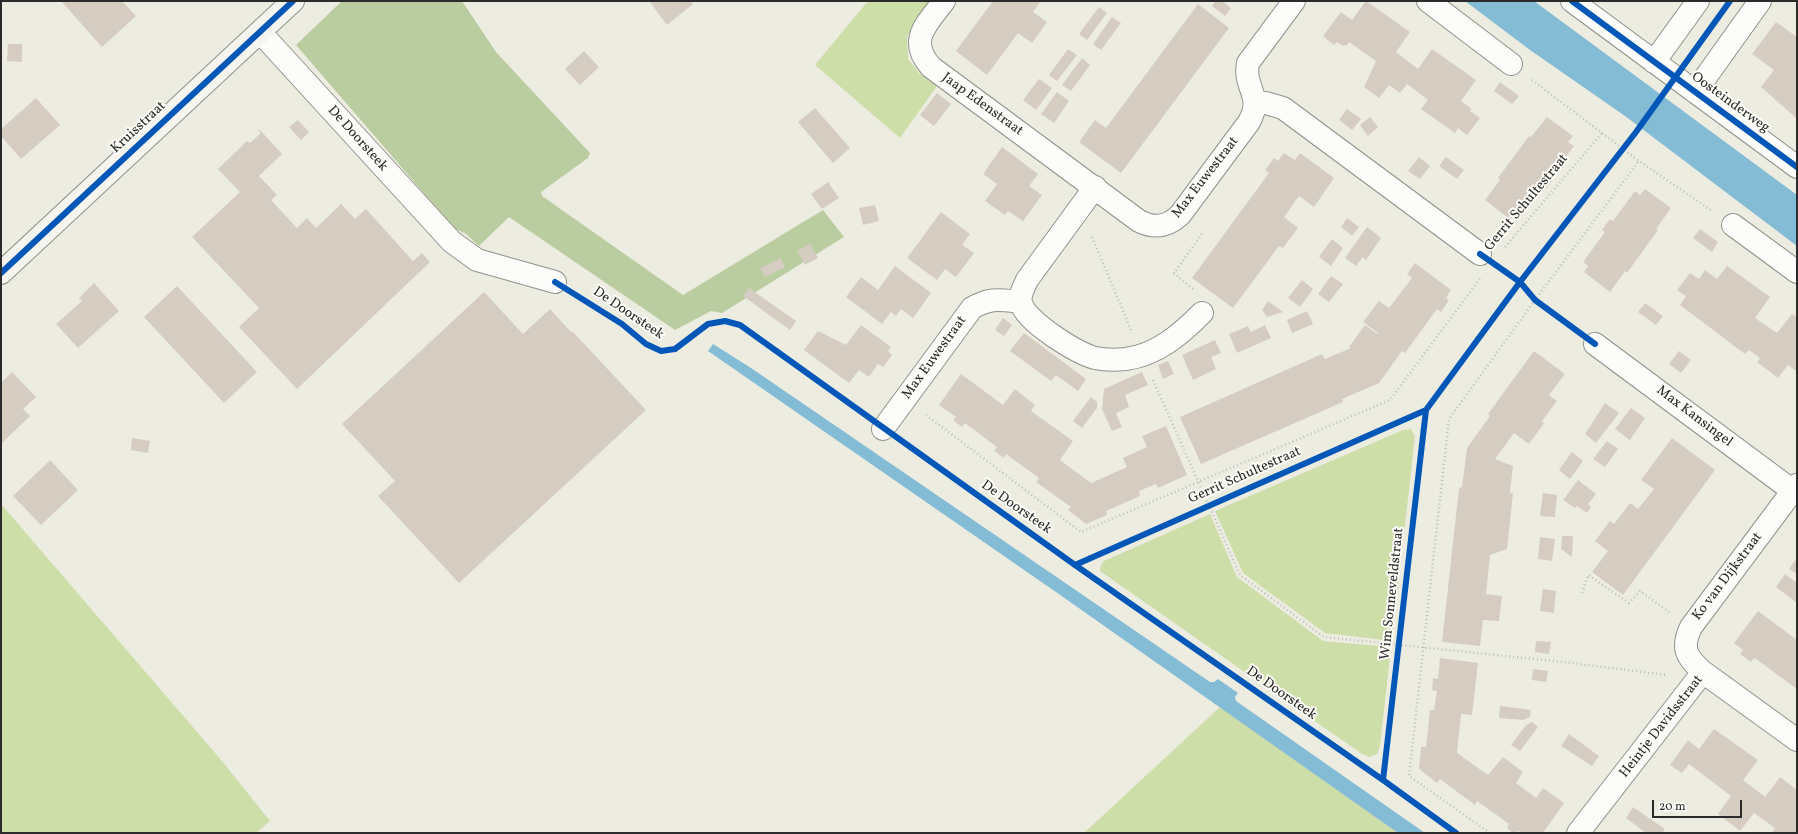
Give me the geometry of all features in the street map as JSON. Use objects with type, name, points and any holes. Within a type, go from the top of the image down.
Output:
[{"type":"street","name":"Kruisstraat","points":[[1,272],[293,1]]},
{"type":"street","name":"Jaap Edenstraat","points":[[944,1],[921,34],[920,46],[922,58],[931,67],[1095,188]]},
{"type":"street","points":[[1294,1],[1248,63],[1246,72],[1247,81],[1253,91],[1256,102],[1283,108],[1486,258]]},
{"type":"street","points":[[1428,1],[1511,64]]},
{"type":"street","name":"Oosteinderweg","points":[[1572,1],[1797,167]]},
{"type":"street","points":[[1654,62],[1698,1]]},
{"type":"street","points":[[1694,92],[1760,1]]},
{"type":"street","name":"De Doorsteek","points":[[260,32],[452,242],[477,260],[555,282]]},
{"type":"street","name":"Max Euwestraat","points":[[1095,188],[1139,221],[1148,225],[1160,226],[1172,223],[1180,215],[1249,122],[1254,113],[1256,102]]},
{"type":"street","points":[[1095,188],[1027,280],[1022,290],[1021,302],[1025,313],[1074,350],[1095,358],[1108,360],[1126,359],[1160,348],[1182,333],[1202,313]]},
{"type":"street","points":[[1733,225],[1797,272]]},
{"type":"street","name":"Max Euwestraat","points":[[884,429],[972,308],[985,301],[997,299],[1021,302]]},
{"type":"street","name":"Max Kansingel","points":[[1595,344],[1795,488]]},
{"type":"street","name":"Ko van Dijkstraat","points":[[1697,680],[1686,648],[1687,636],[1691,627],[1795,488]]},
{"type":"street","name":"Heintje Davidsstraat","points":[[1578,833],[1646,748],[1697,680],[1797,740]]},
{"type":"path","points":[[1511,64],[1639,162],[1733,225]]},
{"type":"path","points":[[1618,155],[1627,143]]},
{"type":"path","points":[[1490,833],[1409,776],[1449,419],[1535,300],[1639,162]]},
{"type":"path","points":[[1080,208],[1142,355],[1240,575],[1324,637],[1424,647],[1674,676],[1697,680]]},
{"type":"path","points":[[1180,215],[1204,231],[1174,273],[1205,299],[1202,313]]},
{"type":"path","points":[[1530,294],[1541,304]]},
{"type":"path","points":[[1582,593],[1588,574],[1629,603],[1640,591],[1691,627]]},
{"type":"green space","points":[[342,1],[462,1],[496,52],[590,153],[588,158],[541,192],[542,196],[683,295],[823,210],[844,237],[722,313],[711,311],[675,330],[509,217],[479,246],[466,234],[454,228],[296,45]]},
{"type":"green space","points":[[868,1],[933,1],[907,36],[908,59],[919,73],[937,86],[900,138],[815,65]]},
{"type":"green space","points":[[1411,429],[1415,436],[1392,641],[1325,633],[1243,573],[1215,511],[1403,430]]},
{"type":"green space","points":[[1,504],[222,761],[270,821],[256,833],[1,833]]},
{"type":"green space","points":[[1210,514],[1237,577],[1323,641],[1391,647],[1380,746],[1377,754],[1369,757],[1362,754],[1100,571],[1101,565],[1104,561]]},
{"type":"green space","points":[[1220,707],[1398,833],[1084,833]]},
{"type":"water","points":[[1465,1],[1534,1],[1797,195],[1797,246],[1625,116],[1530,50]]},
{"type":"water","points":[[713,344],[751,368],[1210,682],[1214,682],[1218,679],[1238,693],[1235,697],[1236,701],[1425,833],[1398,833],[1066,599],[708,351]]},
{"type":"building","points":[[61,1],[122,1],[136,16],[102,47]]},
{"type":"building","points":[[649,1],[691,1],[693,4],[667,25]]},
{"type":"building","points":[[993,1],[1041,1],[1033,12],[1047,22],[1032,43],[1018,33],[987,75],[956,51]]},
{"type":"building","points":[[1215,1],[1222,1],[1231,8],[1225,16],[1212,6]]},
{"type":"building","points":[[1366,1],[1410,32],[1396,52],[1418,69],[1432,49],[1476,80],[1461,101],[1472,109],[1470,111],[1480,118],[1467,135],[1458,128],[1455,133],[1421,109],[1428,100],[1407,84],[1400,93],[1389,85],[1379,98],[1364,87],[1376,61],[1349,42],[1347,45],[1343,46],[1337,42],[1334,45],[1323,36],[1341,12],[1352,20]]},
{"type":"building","points":[[1198,4],[1229,28],[1121,173],[1079,142],[1095,120],[1106,128]]},
{"type":"building","points":[[1099,7],[1107,13],[1087,40],[1079,34]]},
{"type":"building","points":[[1112,17],[1121,23],[1101,50],[1093,44]]},
{"type":"building","points":[[1776,22],[1797,37],[1796,118],[1761,87],[1774,70],[1752,54]]},
{"type":"building","points":[[8,44],[22,44],[22,62],[7,61]]},
{"type":"building","points":[[1068,49],[1077,55],[1057,81],[1049,75]]},
{"type":"building","points":[[584,51],[599,67],[580,85],[565,69]]},
{"type":"building","points":[[1082,58],[1090,65],[1071,91],[1062,85]]},
{"type":"building","points":[[1039,79],[1052,88],[1036,110],[1023,100]]},
{"type":"building","points":[[1500,82],[1519,96],[1512,104],[1494,91]]},
{"type":"building","points":[[1057,92],[1069,101],[1054,123],[1041,114]]},
{"type":"building","points":[[937,93],[951,104],[934,126],[920,115]]},
{"type":"building","points":[[36,98],[60,125],[21,159],[1,136],[1,129]]},
{"type":"building","points":[[815,108],[850,148],[833,163],[798,122]]},
{"type":"building","points":[[1347,109],[1361,119],[1352,130],[1339,120]]},
{"type":"building","points":[[1370,117],[1378,127],[1368,136],[1360,125]]},
{"type":"building","points":[[1547,117],[1573,136],[1568,142],[1574,146],[1551,176],[1554,178],[1546,189],[1543,187],[1521,217],[1516,213],[1511,220],[1485,200],[1500,180],[1498,178],[1529,136],[1531,137]]},
{"type":"building","points":[[298,120],[309,132],[301,140],[289,127]]},
{"type":"building","points":[[260,130],[282,154],[259,176],[277,195],[271,200],[297,228],[307,218],[316,228],[341,204],[355,219],[366,209],[413,261],[422,253],[430,262],[297,389],[239,327],[259,308],[192,237],[240,192],[218,169],[247,141],[250,143],[261,133],[258,131]]},
{"type":"building","points":[[1002,147],[1038,174],[1029,186],[1042,195],[1023,221],[1008,211],[1005,215],[985,201],[997,184],[983,174]]},
{"type":"building","points":[[1284,153],[1295,160],[1300,153],[1334,178],[1314,207],[1299,196],[1284,217],[1298,228],[1283,248],[1279,246],[1233,308],[1192,278],[1269,173],[1265,170],[1274,158],[1278,161]]},
{"type":"building","points":[[1419,157],[1430,166],[1420,179],[1408,171]]},
{"type":"building","points":[[1446,157],[1464,170],[1457,179],[1439,166]]},
{"type":"building","points":[[828,182],[839,198],[822,209],[811,194]]},
{"type":"building","points":[[1645,189],[1671,208],[1656,229],[1658,230],[1627,273],[1625,271],[1610,292],[1584,272],[1588,266],[1583,262],[1605,232],[1602,230],[1610,219],[1613,221],[1635,191],[1640,195]]},
{"type":"building","points":[[875,205],[879,221],[863,225],[859,208]]},
{"type":"building","points":[[941,212],[970,234],[962,245],[974,253],[956,277],[945,269],[937,280],[907,258]]},
{"type":"building","points":[[1347,218],[1359,227],[1352,236],[1341,227]]},
{"type":"building","points":[[1367,227],[1381,238],[1366,260],[1363,257],[1356,266],[1345,258]]},
{"type":"building","points":[[1700,229],[1718,242],[1712,252],[1693,238]]},
{"type":"building","points":[[1332,239],[1343,248],[1331,266],[1319,257]]},
{"type":"building","points":[[810,244],[818,258],[805,265],[797,251]]},
{"type":"building","points":[[781,258],[785,267],[765,277],[760,268]]},
{"type":"building","points":[[1415,263],[1451,290],[1446,298],[1449,300],[1441,312],[1437,309],[1405,353],[1402,351],[1379,383],[1342,399],[1343,402],[1201,464],[1180,417],[1322,354],[1325,359],[1351,348],[1349,347],[1365,325],[1377,334],[1378,333],[1363,322],[1379,301],[1389,308],[1412,278],[1407,274]]},
{"type":"building","points":[[895,266],[931,293],[913,318],[901,309],[896,316],[891,312],[882,324],[846,297],[861,277],[878,290]]},
{"type":"building","points":[[1727,266],[1770,297],[1755,318],[1777,333],[1792,314],[1797,317],[1797,372],[1788,365],[1778,378],[1757,362],[1760,358],[1749,350],[1745,354],[1680,305],[1686,296],[1677,290],[1690,273],[1699,279],[1705,270],[1717,279]]},
{"type":"building","points":[[1331,276],[1343,284],[1329,302],[1318,294]]},
{"type":"building","points":[[1302,280],[1313,289],[1300,307],[1288,298]]},
{"type":"building","points":[[94,283],[119,311],[78,348],[56,324],[82,301],[79,298]]},
{"type":"building","points":[[177,286],[257,372],[224,403],[144,317]]},
{"type":"building","points":[[749,288],[796,321],[790,330],[743,296]]},
{"type":"building","points":[[484,292],[523,334],[550,309],[646,410],[459,583],[378,496],[395,481],[342,424]]},
{"type":"building","points":[[1268,301],[1283,312],[1267,317],[1262,310]]},
{"type":"building","points":[[1645,303],[1663,316],[1656,325],[1638,312]]},
{"type":"building","points":[[1307,311],[1313,324],[1292,333],[1287,320]]},
{"type":"building","points":[[1003,318],[1012,325],[1004,336],[995,330]]},
{"type":"building","points":[[861,325],[891,347],[888,351],[892,355],[883,367],[878,364],[869,377],[859,370],[849,383],[804,350],[818,331],[846,345]]},
{"type":"building","points":[[1265,325],[1271,338],[1237,353],[1229,334],[1248,326],[1251,332]]},
{"type":"building","points":[[1024,333],[1086,379],[1078,391],[1056,375],[1051,381],[1010,351]]},
{"type":"building","points":[[1215,340],[1221,353],[1211,357],[1216,369],[1193,380],[1182,355]]},
{"type":"building","points":[[1534,351],[1565,374],[1549,395],[1557,401],[1542,421],[1544,423],[1529,444],[1514,433],[1495,459],[1513,466],[1510,493],[1513,493],[1507,549],[1490,555],[1486,594],[1502,596],[1499,621],[1483,620],[1480,646],[1442,642],[1459,488],[1462,487],[1467,448],[1490,416],[1488,414]]},
{"type":"building","points":[[1679,351],[1691,360],[1681,373],[1669,364]]},
{"type":"building","points":[[1168,361],[1174,374],[1163,379],[1158,365]]},
{"type":"building","points":[[12,372],[36,397],[23,409],[30,416],[1,444],[1,383]]},
{"type":"building","points":[[1142,372],[1148,385],[1125,395],[1129,407],[1116,413],[1122,427],[1112,431],[1102,409],[1104,389]]},
{"type":"building","points":[[961,374],[1003,405],[1015,389],[1035,405],[1031,411],[1073,441],[1060,460],[1091,483],[1127,467],[1123,458],[1147,447],[1142,436],[1166,426],[1187,475],[1158,488],[1156,484],[1139,491],[1140,496],[1106,511],[1107,515],[1086,524],[1068,510],[1071,507],[1036,482],[1039,478],[1006,454],[1004,458],[994,451],[997,447],[965,423],[962,427],[953,420],[956,417],[939,405]]},
{"type":"building","points":[[1091,397],[1097,402],[1097,408],[1082,428],[1073,421]]},
{"type":"building","points":[[1605,403],[1619,413],[1596,443],[1585,434]]},
{"type":"building","points":[[1631,408],[1645,418],[1630,440],[1615,429]]},
{"type":"building","points":[[132,438],[150,441],[148,453],[131,450]]},
{"type":"building","points":[[1672,438],[1715,470],[1623,595],[1592,572],[1608,551],[1595,541],[1610,521],[1614,524],[1630,503],[1638,509],[1654,489],[1641,480]]},
{"type":"building","points":[[1607,441],[1618,449],[1605,467],[1593,459]]},
{"type":"building","points":[[1572,452],[1583,461],[1570,479],[1559,470]]},
{"type":"building","points":[[50,460],[78,490],[41,525],[13,496]]},
{"type":"building","points":[[1578,480],[1596,494],[1588,504],[1591,507],[1587,513],[1577,506],[1575,508],[1563,500]]},
{"type":"building","points":[[1543,493],[1557,495],[1555,517],[1540,516]]},
{"type":"building","points":[[1562,536],[1573,536],[1572,557],[1561,549]]},
{"type":"building","points":[[1540,537],[1555,539],[1552,561],[1538,559]]},
{"type":"building","points":[[1797,558],[1797,574],[1789,569]]},
{"type":"building","points":[[1785,574],[1797,583],[1797,603],[1776,587]]},
{"type":"building","points":[[1543,589],[1556,591],[1554,613],[1540,611]]},
{"type":"building","points":[[1758,611],[1797,640],[1797,689],[1756,659],[1754,658],[1751,662],[1740,654],[1743,650],[1734,643]]},
{"type":"building","points":[[1536,641],[1551,642],[1549,654],[1535,652]]},
{"type":"building","points":[[1440,658],[1478,663],[1472,715],[1461,714],[1457,753],[1488,775],[1503,757],[1523,772],[1516,783],[1536,798],[1543,788],[1564,803],[1543,833],[1521,833],[1519,831],[1513,833],[1507,828],[1509,824],[1477,801],[1475,805],[1440,779],[1437,783],[1419,769],[1421,747],[1426,747],[1430,710],[1434,710],[1437,691],[1432,690],[1433,678],[1438,679]]},
{"type":"building","points":[[1533,669],[1548,671],[1546,682],[1532,680]]},
{"type":"building","points":[[1500,706],[1531,710],[1530,717],[1523,720],[1499,718]]},
{"type":"building","points":[[1532,722],[1538,727],[1520,751],[1511,745],[1526,725]]},
{"type":"building","points":[[1714,729],[1758,760],[1743,780],[1765,797],[1780,777],[1797,790],[1797,833],[1772,833],[1775,828],[1754,813],[1740,831],[1718,814],[1731,796],[1689,764],[1682,773],[1670,765],[1688,740],[1699,749]]},
{"type":"building","points":[[1569,734],[1599,756],[1592,766],[1561,746]]},
{"type":"building","points":[[1633,807],[1665,829],[1662,833],[1646,833],[1626,818]]},
{"type":"cycle path","points":[[1,273],[293,1]]},
{"type":"cycle path","points":[[1572,1],[1797,167]]},
{"type":"cycle path","name":"Gerrit Schultestraat","points":[[1075,565],[1426,410],[1520,282],[1636,132],[1730,1]]},
{"type":"cycle path","name":"Gerrit Schultestraat","points":[[1480,254],[1520,282],[1535,300],[1595,344]]},
{"type":"cycle path","points":[[555,282],[622,324],[646,344],[661,351],[675,349],[708,324],[725,321],[740,325],[1075,565],[1383,780],[1456,833]]},
{"type":"cycle path","name":"Wim Sonneveldstraat","points":[[1383,780],[1426,410]]}]
